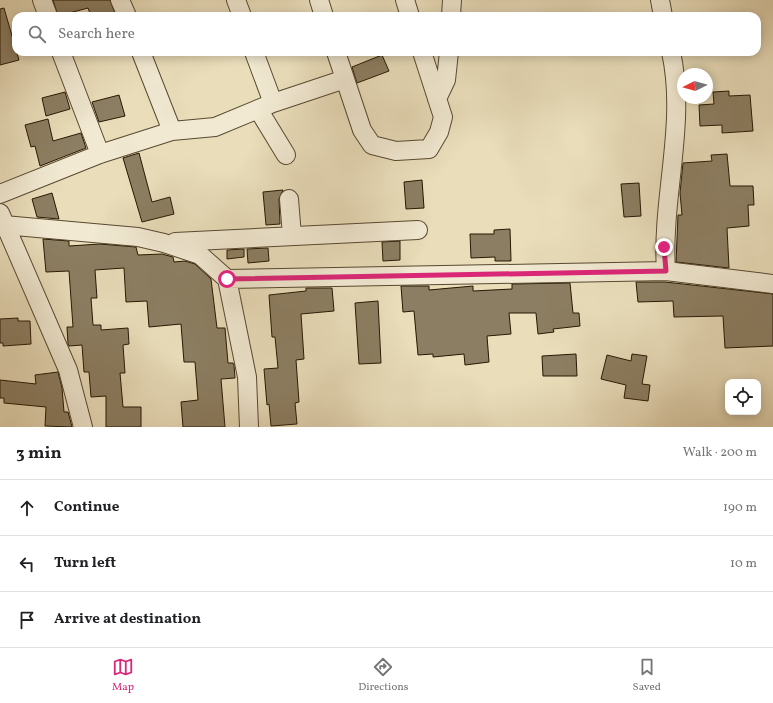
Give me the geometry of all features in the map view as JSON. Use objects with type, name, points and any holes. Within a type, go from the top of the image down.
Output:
[{"type":"street","points":[[42,0],[46,12]]},
{"type":"street","points":[[120,0],[125,12]]},
{"type":"street","points":[[236,0],[240,12]]},
{"type":"street","points":[[319,0],[323,12]]},
{"type":"street","points":[[405,0],[409,12]]},
{"type":"street","points":[[451,12],[452,0]]},
{"type":"street","points":[[660,0],[662,12]]},
{"type":"street","points":[[63,56],[100,154]]},
{"type":"street","points":[[143,56],[172,131]]},
{"type":"street","points":[[255,56],[265,106],[286,155]]},
{"type":"street","points":[[337,56],[362,130],[372,146],[396,151],[429,150],[439,132],[443,117],[423,56]]},
{"type":"street","points":[[437,99],[446,80],[449,56]]},
{"type":"street","points":[[666,271],[664,247],[676,117],[675,70],[672,56]]},
{"type":"street","points":[[0,194],[100,154],[172,131],[215,127],[265,106],[345,79]]},
{"type":"street","points":[[290,199],[292,236]]},
{"type":"street","points":[[2,219],[138,237],[164,243],[200,255],[227,279],[247,377],[249,427]]},
{"type":"street","points":[[2,219],[26,269],[68,370],[83,427]]},
{"type":"street","points":[[164,243],[418,230]]},
{"type":"street","points":[[227,279],[666,271],[773,284]]},
{"type":"building","points":[[53,0],[110,0],[114,12],[90,12],[88,8],[73,12],[57,12]]},
{"type":"building","points":[[4,8],[12,36],[12,56],[18,56],[19,60],[0,65],[0,9]]},
{"type":"building","points":[[382,56],[389,71],[357,83],[352,67]]},
{"type":"building","points":[[729,91],[729,96],[750,95],[753,131],[722,133],[722,125],[700,126],[699,105],[714,104],[713,92]]},
{"type":"building","points":[[65,92],[70,109],[46,116],[42,98]]},
{"type":"building","points":[[119,95],[125,116],[99,122],[92,102]]},
{"type":"building","points":[[48,119],[53,141],[81,133],[86,148],[40,166],[35,146],[31,147],[25,125]]},
{"type":"building","points":[[139,153],[152,202],[170,197],[174,214],[142,222],[123,158]]},
{"type":"building","points":[[727,154],[730,186],[753,186],[754,205],[748,205],[749,226],[727,228],[729,268],[676,262],[678,215],[682,215],[680,193],[683,163],[712,161],[711,155]]},
{"type":"building","points":[[422,180],[424,208],[406,209],[404,182]]},
{"type":"building","points":[[639,183],[641,216],[624,217],[621,184]]},
{"type":"building","points":[[283,190],[279,199],[280,224],[266,225],[263,192]]},
{"type":"building","points":[[52,193],[59,219],[37,217],[32,199]]},
{"type":"building","points":[[510,229],[511,261],[495,261],[495,257],[471,258],[470,234],[494,234],[494,230]]},
{"type":"building","points":[[43,239],[69,241],[69,246],[100,244],[136,247],[138,255],[162,254],[173,257],[174,262],[185,261],[195,264],[211,279],[217,328],[225,328],[228,363],[233,363],[234,365],[235,378],[221,379],[225,427],[183,427],[181,402],[198,400],[195,362],[184,362],[181,324],[149,327],[147,301],[126,302],[124,268],[95,270],[97,298],[91,298],[93,325],[101,325],[101,330],[128,328],[129,344],[123,345],[125,373],[120,373],[123,407],[141,407],[141,427],[106,427],[106,396],[91,397],[89,372],[84,372],[82,345],[69,346],[68,344],[67,327],[73,327],[69,271],[46,272]]},
{"type":"building","points":[[400,241],[400,260],[383,261],[382,242]]},
{"type":"building","points":[[268,248],[269,261],[248,263],[247,249]]},
{"type":"building","points":[[244,249],[244,257],[227,259],[227,250]]},
{"type":"building","points":[[636,282],[665,282],[773,294],[773,346],[725,348],[723,316],[674,317],[673,301],[638,302]]},
{"type":"building","points":[[570,283],[573,313],[579,313],[580,326],[553,329],[554,332],[538,334],[536,313],[509,313],[511,334],[487,336],[489,362],[465,365],[464,354],[433,357],[433,354],[418,355],[414,311],[403,312],[401,286],[429,286],[429,290],[473,286],[473,291],[512,289],[512,284]]},
{"type":"building","points":[[306,288],[332,288],[334,311],[301,314],[304,359],[296,360],[299,402],[295,403],[297,424],[271,426],[269,404],[267,405],[264,369],[278,368],[275,337],[272,337],[269,295],[306,291]]},
{"type":"building","points":[[378,301],[381,363],[359,364],[355,303]]},
{"type":"building","points":[[18,318],[18,321],[30,321],[31,344],[3,346],[3,343],[0,343],[0,319]]},
{"type":"building","points":[[576,354],[577,376],[543,376],[542,356]]},
{"type":"building","points":[[632,354],[647,356],[642,384],[650,385],[648,401],[624,398],[626,385],[601,379],[607,355],[631,361]]},
{"type":"building","points":[[58,372],[62,388],[64,412],[68,412],[72,427],[45,426],[46,407],[4,403],[4,398],[0,398],[0,380],[36,384],[35,375]]},
{"type":"route","points":[[227,279],[666,271],[664,247]]}]
